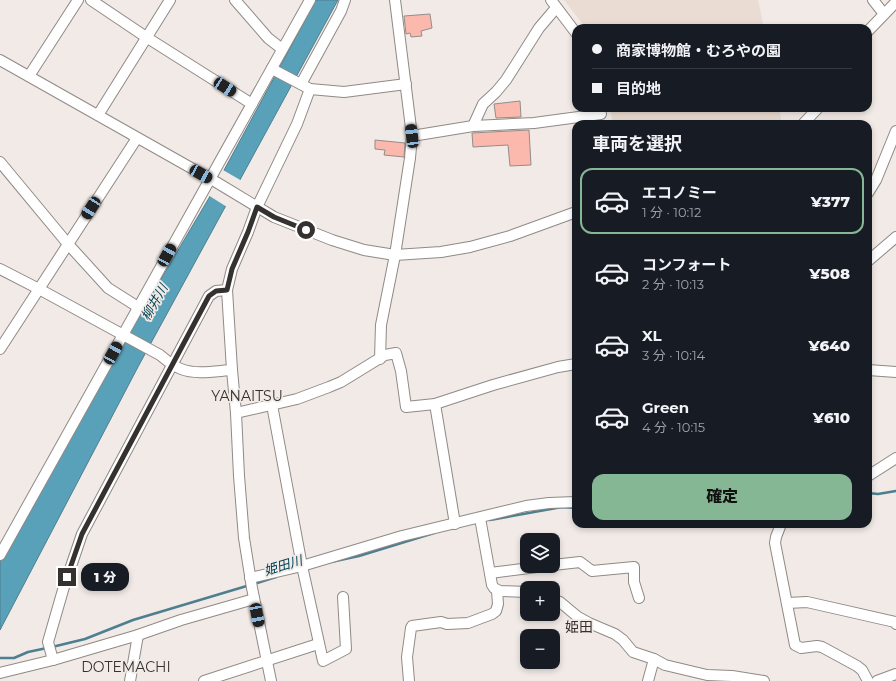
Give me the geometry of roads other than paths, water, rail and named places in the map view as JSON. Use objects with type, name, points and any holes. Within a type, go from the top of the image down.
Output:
[{"type":"street","points":[[29,76],[78,0]]},
{"type":"street","points":[[91,0],[146,37],[252,104]]},
{"type":"street","points":[[98,115],[170,0]]},
{"type":"street","points":[[236,0],[268,38],[282,49]]},
{"type":"street","points":[[0,555],[126,337],[138,307],[213,180],[252,104],[273,69],[282,49],[310,0]]},
{"type":"street","points":[[271,681],[254,599],[244,538],[227,290],[232,269],[257,207],[297,124],[302,85],[345,0]]},
{"type":"street","points":[[380,359],[381,325],[395,255],[412,136],[395,0]]},
{"type":"street","points":[[873,0],[884,14]]},
{"type":"street","points":[[872,27],[896,2]]},
{"type":"street","points":[[474,126],[482,104],[496,92],[506,80],[554,4],[572,28]]},
{"type":"street","points":[[1,64],[29,76],[213,180],[274,217],[332,240],[364,250],[395,255],[441,252],[470,247],[510,236],[572,213]]},
{"type":"street","points":[[273,69],[302,85],[344,92],[406,84]]},
{"type":"street","points":[[807,120],[814,112]]},
{"type":"street","points":[[412,136],[474,126],[534,123],[601,116]]},
{"type":"street","points":[[872,186],[896,131]]},
{"type":"street","points":[[0,349],[137,138]]},
{"type":"street","points":[[0,162],[68,244],[108,288],[138,307]]},
{"type":"street","points":[[872,258],[896,237]]},
{"type":"street","points":[[0,269],[126,337],[183,370],[196,372],[232,370]]},
{"type":"street","points":[[53,658],[48,642],[62,590],[82,534],[209,296],[216,291],[227,290]]},
{"type":"street","points":[[236,413],[297,399],[341,382],[385,355],[396,352],[401,371],[406,406],[435,404],[493,385],[572,365]]},
{"type":"street","points":[[872,370],[896,372]]},
{"type":"street","points":[[435,404],[455,524]]},
{"type":"street","points":[[272,405],[302,566],[318,644],[323,661],[346,649],[343,597]]},
{"type":"street","points":[[872,473],[896,458]]},
{"type":"street","points":[[251,582],[402,536],[526,506],[572,502]]},
{"type":"street","points":[[408,681],[408,657],[412,626],[441,622],[447,624],[468,623],[496,611],[498,604],[497,591],[492,585],[480,518]]},
{"type":"street","points":[[779,528],[775,543],[795,645],[801,648],[817,646],[822,647],[857,666],[862,670],[868,681]]},
{"type":"street","points":[[560,564],[580,562],[592,571],[634,567],[634,582],[639,598]]},
{"type":"street","points":[[490,573],[520,569]]},
{"type":"street","points":[[497,591],[520,592]]},
{"type":"street","points":[[0,673],[138,635],[181,620],[254,599]]},
{"type":"street","points":[[560,602],[578,617],[616,634],[633,652],[654,659],[665,665],[707,675],[732,676],[764,681]]},
{"type":"street","points":[[787,602],[807,602],[895,622],[896,624]]},
{"type":"street","points":[[130,681],[138,635]]},
{"type":"street","points":[[204,681],[318,644]]},
{"type":"street","points":[[648,681],[654,659]]},
{"type":"street","points":[[877,681],[896,674]]},
{"type":"water","name":"柳井川","points":[[316,0],[338,0],[139,365],[0,630],[0,559],[126,338],[209,198]]},
{"type":"waterway","name":"姫田川","points":[[872,493],[896,491]]},
{"type":"waterway","name":"姫田川","points":[[490,520],[562,507],[572,508]]},
{"type":"waterway","name":"姫田川","points":[[331,562],[359,556],[434,533]]},
{"type":"waterway","name":"姫田川","points":[[254,584],[276,577]]},
{"type":"waterway","name":"姫田川","points":[[52,647],[85,639],[133,620],[250,585]]},
{"type":"waterway","name":"姫田川","points":[[0,658],[14,658],[28,652],[47,648]]},
{"type":"district","name":"YANAITSU","points":[[247,396]]},
{"type":"district","name":"姫田","points":[[579,627]]},
{"type":"district","name":"DOTEMACHI","points":[[126,667]]}]
